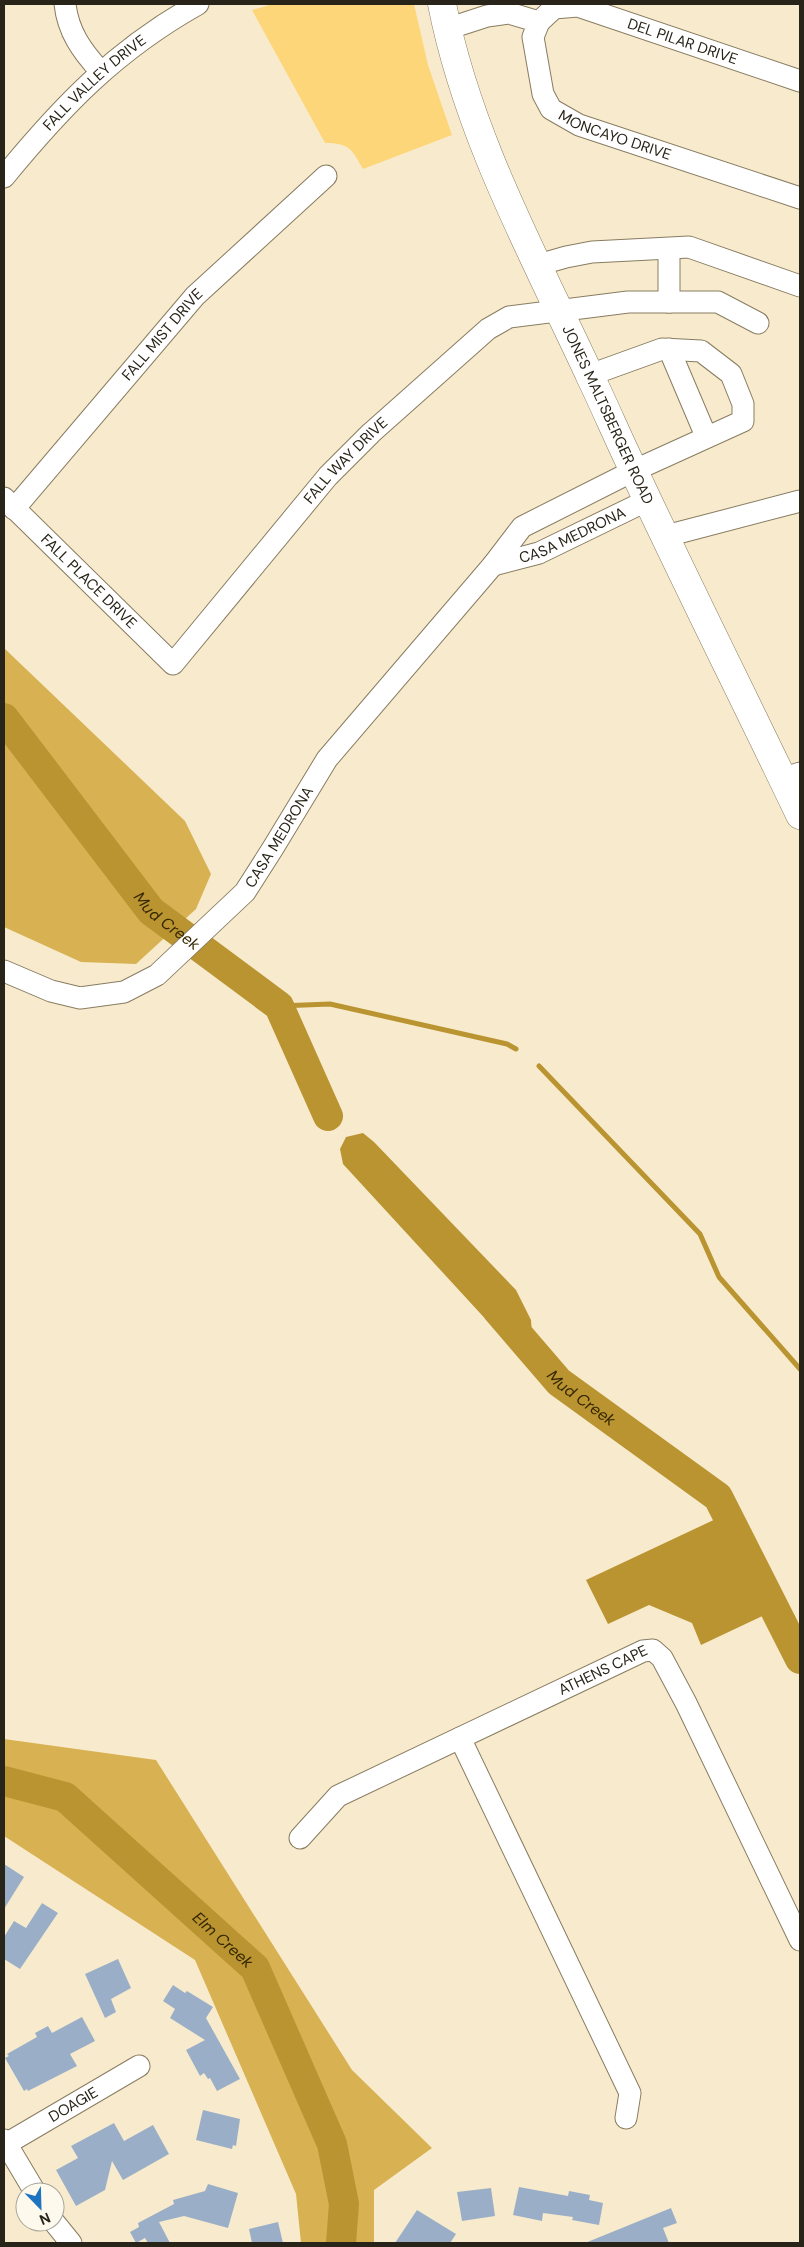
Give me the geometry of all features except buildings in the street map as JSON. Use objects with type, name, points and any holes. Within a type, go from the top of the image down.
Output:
[{"type":"main road","name":"JONES MALTSBERGER ROAD","points":[[444,16],[465,90],[484,146],[507,203],[590,375],[633,471],[792,776],[800,815]]},
{"type":"street","points":[[65,4],[71,31],[83,52],[101,72]]},
{"type":"street","name":"FALL VALLEY DRIVE","points":[[4,176],[77,93],[121,54],[169,20],[198,4]]},
{"type":"street","name":"DEL PILAR DRIVE","points":[[539,22],[554,8],[578,6],[800,81]]},
{"type":"street","points":[[444,16],[487,16],[509,13],[539,22]]},
{"type":"street","name":"MONCAYO DRIVE","points":[[539,22],[533,37],[543,94],[551,109],[579,125],[800,198]]},
{"type":"street","name":"FALL MIST DRIVE","points":[[9,503],[195,296],[326,176]]},
{"type":"street","points":[[538,265],[592,252],[689,247],[800,286]]},
{"type":"street","points":[[669,249],[669,302]]},
{"type":"street","name":"FALL WAY DRIVE","points":[[173,664],[328,476],[371,433],[488,329],[509,317],[628,302],[718,302],[758,323]]},
{"type":"street","points":[[590,375],[662,348],[669,349],[706,436]]},
{"type":"street","name":"CASA MEDRONA","points":[[4,971],[51,991],[80,998],[124,992],[157,975],[244,892],[327,759],[493,565],[522,527],[633,471],[742,421],[743,404],[731,374],[701,351],[669,349]]},
{"type":"street","name":"CASA MEDRONA","points":[[493,565],[539,553],[648,500]]},
{"type":"street","points":[[666,536],[800,501]]},
{"type":"street","points":[[572,502],[586,530]]},
{"type":"street","name":"FALL PLACE DRIVE","points":[[9,503],[173,664]]},
{"type":"street","name":"ATHENS CAPE","points":[[300,1838],[338,1796],[643,1651],[654,1650],[662,1658],[686,1703],[800,1940]]},
{"type":"street","points":[[460,1738],[630,2093],[626,2118]]},
{"type":"street","name":"DOAGIE","points":[[5,2142],[139,2066]]},
{"type":"street","points":[[5,2142],[29,2182]]},
{"type":"street","points":[[62,2232],[71,2243]]},
{"type":"shaded area","points":[[273,4],[414,4],[428,65],[452,135],[363,169],[349,148],[340,144],[325,143],[252,10]]},
{"type":"shaded area","points":[[4,648],[185,821],[211,874],[196,909],[136,964],[81,962],[4,927]]},
{"type":"shaded area","points":[[363,1133],[374,1142],[516,1290],[531,1320],[532,1335],[519,1346],[502,1337],[343,1164],[340,1149],[346,1137]]},
{"type":"shaded area","points":[[720,1517],[769,1613],[701,1645],[692,1623],[649,1605],[608,1624],[586,1580]]},
{"type":"shaded area","points":[[4,1739],[156,1760],[352,2070],[432,2148],[374,2190],[374,2243],[301,2243],[296,2194],[195,1960],[4,1836]]},
{"type":"waterway","name":"Mud Creek","points":[[4,718],[151,911],[279,1006],[328,1116]]},
{"type":"waterway","points":[[279,1006],[330,1004],[507,1044],[516,1049]]},
{"type":"waterway","points":[[539,1066],[700,1234],[719,1277],[800,1369]]},
{"type":"waterway","name":"Mud Creek","points":[[498,1311],[559,1382],[718,1497],[800,1659]]},
{"type":"waterway","name":"Elm Creek","points":[[4,1781],[65,1797],[255,1968],[332,2144],[344,2204],[341,2243]]}]
